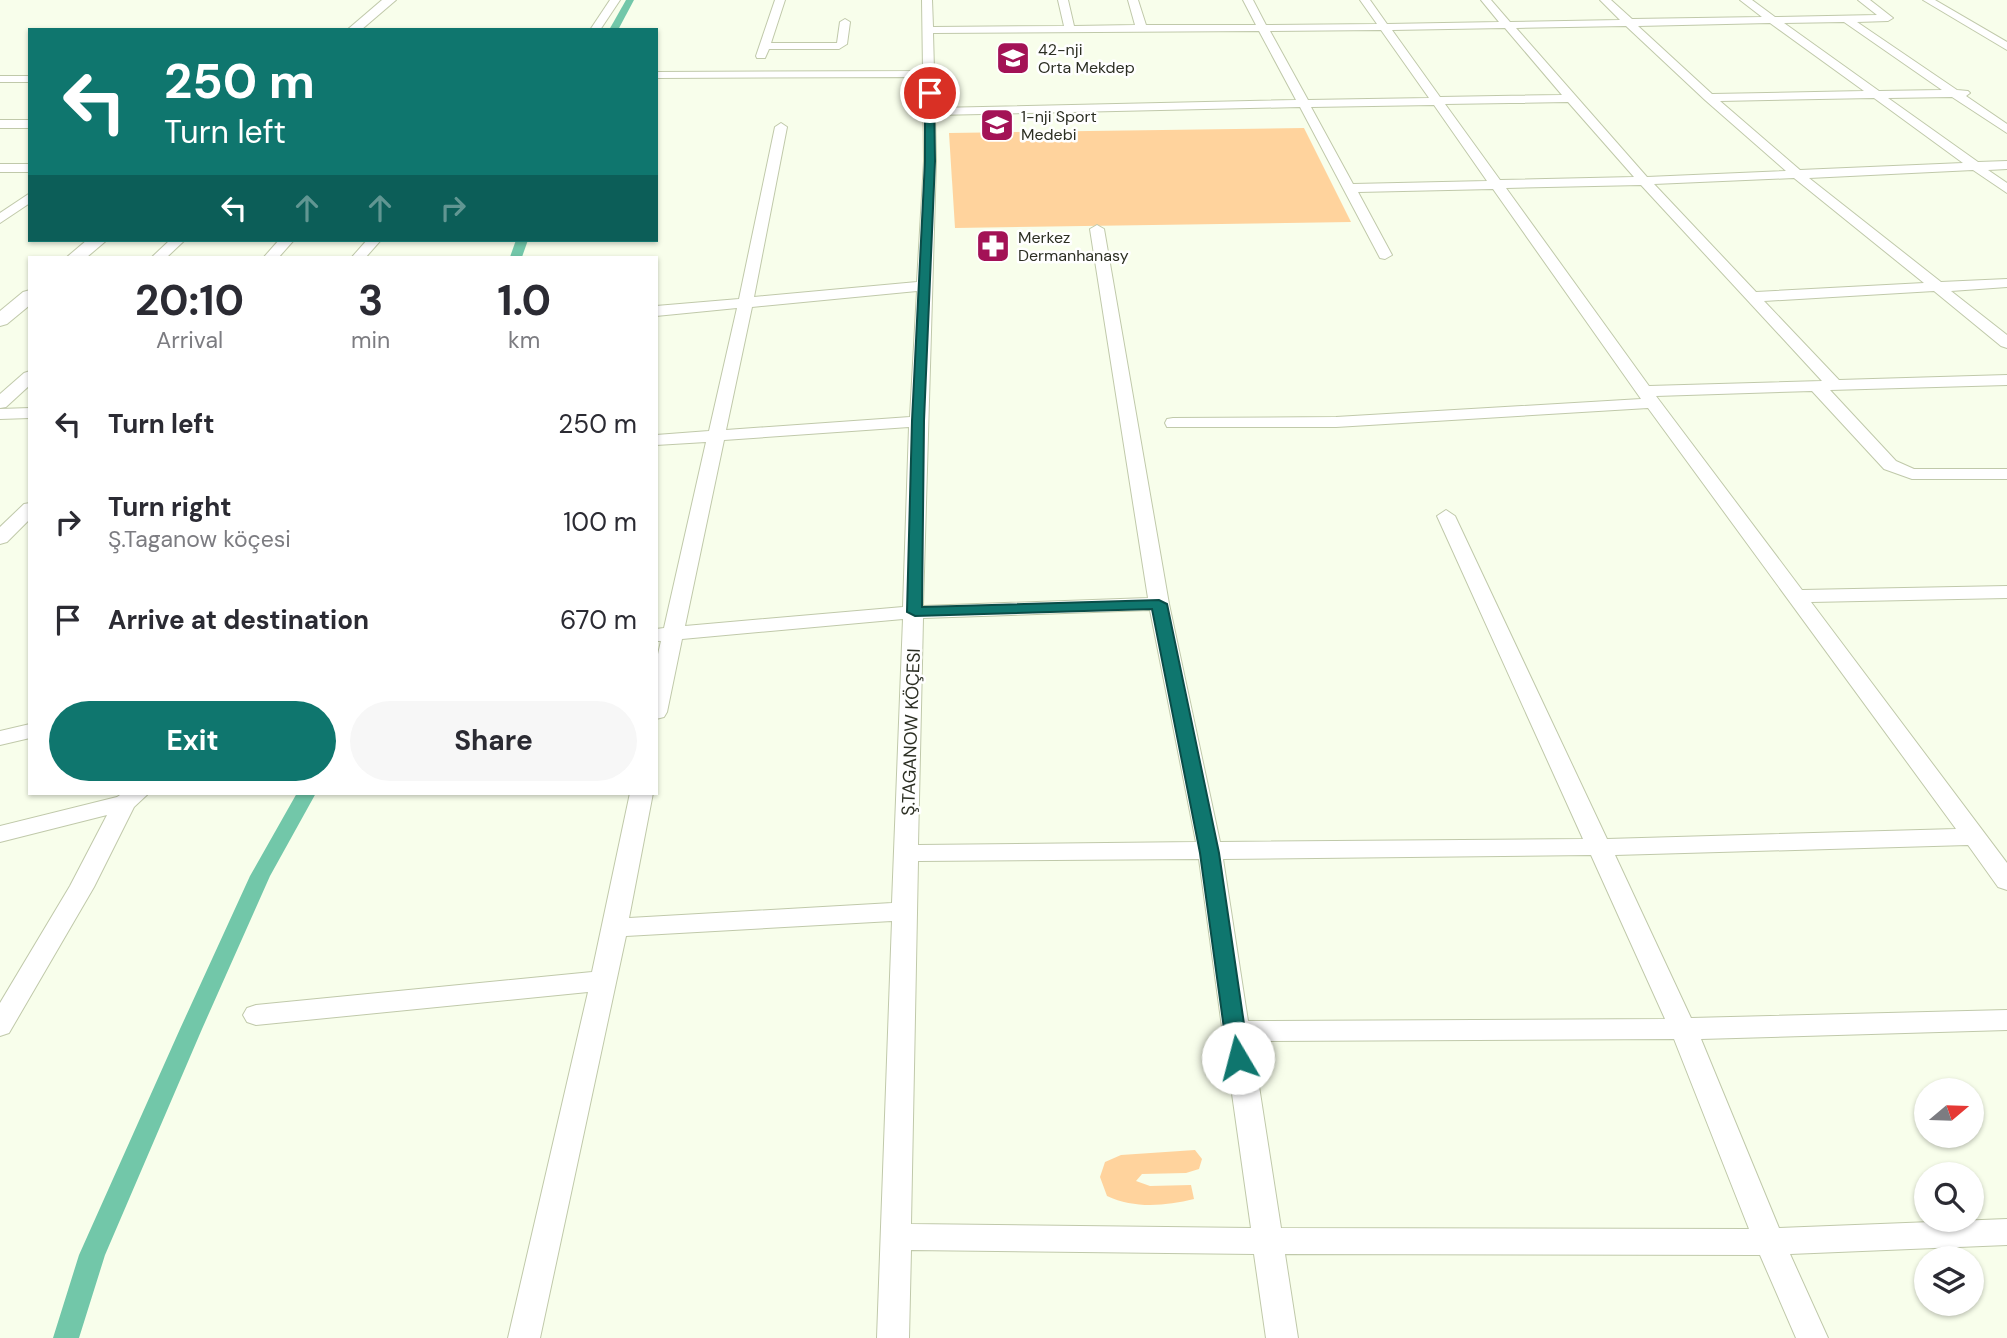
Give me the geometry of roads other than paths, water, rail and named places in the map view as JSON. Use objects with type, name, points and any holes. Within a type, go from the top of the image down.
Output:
[{"type":"main road","points":[[355,28],[390,0]]},
{"type":"main road","points":[[77,256],[95,242]]},
{"type":"main road","points":[[0,320],[28,298]]},
{"type":"street","points":[[596,28],[615,0]]},
{"type":"street","points":[[756,75],[780,0]]},
{"type":"street","name":"Ş.TAGANOW KÖÇESI","points":[[892,1338],[915,612],[918,421],[930,112],[927,0]]},
{"type":"street","points":[[1063,0],[1069,27]]},
{"type":"street","points":[[1133,0],[1141,27]]},
{"type":"street","points":[[1248,0],[1385,255]]},
{"type":"street","points":[[1365,0],[1649,397],[2007,881]]},
{"type":"street","points":[[1486,0],[1644,181],[1753,297],[1890,465],[1912,474],[2007,474]]},
{"type":"street","points":[[1605,0],[1798,176],[2007,344]]},
{"type":"street","points":[[1745,0],[2007,189]]},
{"type":"street","points":[[927,30],[1384,27],[1888,18],[1863,0]]},
{"type":"street","points":[[1928,0],[2007,47]]},
{"type":"street","points":[[1849,20],[1959,93],[2007,129]]},
{"type":"street","points":[[764,46],[839,46],[842,44],[845,22]]},
{"type":"street","points":[[658,75],[930,74]]},
{"type":"street","points":[[0,79],[28,79]]},
{"type":"street","points":[[1709,97],[1959,93]]},
{"type":"street","points":[[930,112],[1572,98]]},
{"type":"street","points":[[0,124],[28,124]]},
{"type":"street","points":[[658,692],[664,634],[746,303],[781,127]]},
{"type":"street","points":[[1349,188],[1798,176],[2007,165]]},
{"type":"street","points":[[0,168],[28,168]]},
{"type":"street","points":[[4,219],[28,199]]},
{"type":"street","points":[[1097,229],[1159,604],[1210,853],[1265,1241],[1282,1338]]},
{"type":"street","points":[[160,256],[176,242]]},
{"type":"street","points":[[272,256],[285,242]]},
{"type":"street","points":[[360,256],[372,242]]},
{"type":"street","points":[[1753,297],[2007,283]]},
{"type":"street","points":[[658,311],[925,286]]},
{"type":"street","points":[[0,403],[28,378]]},
{"type":"street","points":[[1173,423],[1336,422],[1825,384],[2007,380]]},
{"type":"street","points":[[0,414],[28,413]]},
{"type":"street","points":[[658,440],[918,421]]},
{"type":"street","points":[[0,538],[28,510]]},
{"type":"street","points":[[1446,516],[1683,1029],[1769,1242],[1812,1338]]},
{"type":"street","points":[[1795,596],[2007,592]]},
{"type":"street","points":[[664,634],[915,612],[1159,604]]},
{"type":"street","points":[[0,738],[28,731]]},
{"type":"street","points":[[524,1338],[615,928],[641,795]]},
{"type":"street","points":[[0,834],[131,798]]},
{"type":"street","points":[[0,1026],[76,898],[131,798]]},
{"type":"street","points":[[907,853],[1210,853],[1601,848],[1974,837]]},
{"type":"street","points":[[615,928],[904,911]]},
{"type":"street","points":[[256,1015],[602,981]]},
{"type":"street","points":[[1234,1031],[1683,1029],[2007,1020]]},
{"type":"street","points":[[896,1237],[1769,1242],[2007,1232]]},
{"type":"waterway","points":[[614,28],[630,0]]},
{"type":"waterway","points":[[516,256],[521,242]]},
{"type":"waterway","points":[[66,1338],[92,1255],[191,1029],[260,876],[305,795]]},
{"type":"place","name":"42-nji Orta Mekdep","points":[[1013,58]]},
{"type":"place","name":"1-nji Sport Medebi","points":[[997,125]]},
{"type":"place","name":"Merkez Dermanhanasy","points":[[993,246]]}]
